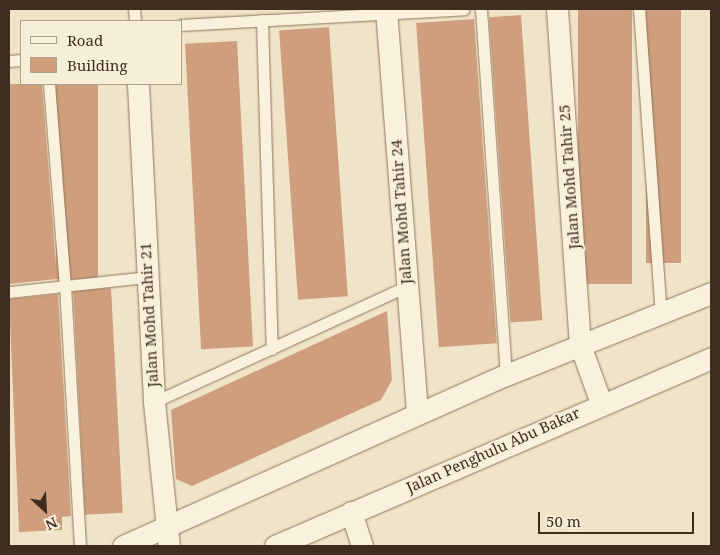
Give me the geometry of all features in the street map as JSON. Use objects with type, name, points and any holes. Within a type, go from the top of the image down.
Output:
[{"type":"street","name":"Jalan Mohd Tahir 25","points":[[557,9],[580,345],[601,403]]},
{"type":"street","name":"Jalan Mohd Tahir 24","points":[[386,11],[417,414]]},
{"type":"street","name":"Jalan Mohd Tahir 21","points":[[138,85],[154,402],[167,537]]},
{"type":"street","points":[[123,546],[167,537],[417,414],[506,375],[711,293]]},
{"type":"street","name":"Jalan Penghulu Abu Bakar","points":[[275,546],[601,403],[711,358]]},
{"type":"street","points":[[351,512],[362,546]]},
{"type":"lane","points":[[182,25],[386,11],[464,9]]},
{"type":"lane","points":[[481,9],[506,375]]},
{"type":"lane","points":[[639,9],[661,313]]},
{"type":"lane","points":[[262,20],[272,349]]},
{"type":"lane","points":[[49,85],[65,286],[80,546]]},
{"type":"lane","points":[[9,292],[147,277]]},
{"type":"lane","points":[[154,402],[407,286]]},
{"type":"building","points":[[578,9],[632,9],[632,284],[578,284]]},
{"type":"building","points":[[646,9],[681,9],[681,263],[646,263]]},
{"type":"building","points":[[521,15],[542,320],[510,322],[489,17]]},
{"type":"building","points":[[474,19],[497,343],[439,347],[416,23]]},
{"type":"building","points":[[329,27],[348,296],[298,300],[279,30]]},
{"type":"building","points":[[237,41],[253,347],[201,349],[185,44]]},
{"type":"building","points":[[9,84],[42,85],[57,279],[9,284]]},
{"type":"building","points":[[56,85],[98,85],[98,279],[56,279]]},
{"type":"building","points":[[111,288],[123,513],[85,515],[73,290]]},
{"type":"building","points":[[58,294],[71,516],[62,517],[62,530],[19,532],[9,299]]},
{"type":"building","points":[[387,311],[392,380],[381,400],[192,486],[176,479],[171,410]]}]
